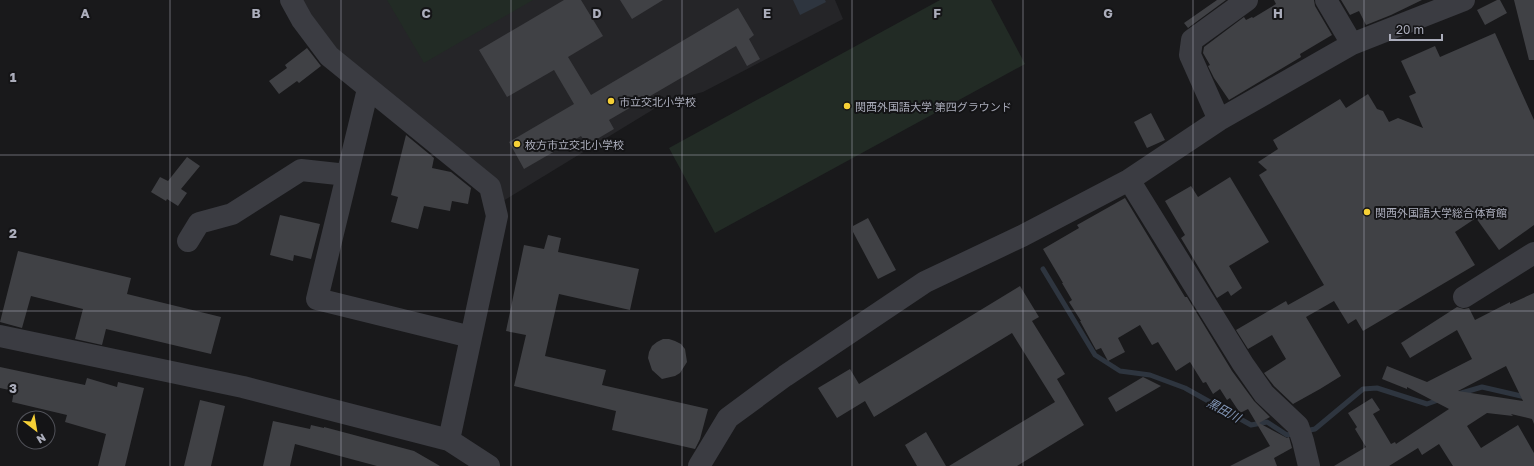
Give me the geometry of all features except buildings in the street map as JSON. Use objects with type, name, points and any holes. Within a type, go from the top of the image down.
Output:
[{"type":"street","points":[[291,0],[302,20],[329,56],[490,187],[497,216],[449,440]]},
{"type":"street","points":[[1220,120],[1190,55],[1192,40],[1247,0]]},
{"type":"street","points":[[1326,0],[1352,44]]},
{"type":"street","points":[[699,466],[728,418],[785,376],[925,282],[1022,236],[1129,180],[1220,120],[1352,44],[1464,0]]},
{"type":"street","points":[[368,89],[317,298],[471,337]]},
{"type":"street","points":[[188,241],[199,223],[232,214],[301,170],[347,176]]},
{"type":"street","points":[[1129,180],[1243,364],[1264,394],[1301,434],[1309,466]]},
{"type":"street","points":[[1464,297],[1534,253]]},
{"type":"street","points":[[0,336],[243,387],[449,440],[489,466]]},
{"type":"shaded area","name":"枚方市立交北小学校","points":[[291,0],[835,0],[843,19],[703,92],[667,101],[495,206],[490,187],[329,56]]},
{"type":"shaded area","points":[[387,0],[533,0],[424,63]]},
{"type":"shaded area","points":[[793,0],[825,0],[826,2],[800,15]]},
{"type":"shaded area","name":"関西外国語大学 第四グラウンド","points":[[940,0],[991,0],[1025,64],[715,233],[669,148]]},
{"type":"waterway","name":"黒田川","points":[[1043,269],[1095,355],[1120,371],[1150,375],[1185,388],[1251,425],[1267,422],[1287,435],[1295,433]]},
{"type":"waterway","name":"黒田川","points":[[1458,394],[1482,387],[1534,399]]},
{"type":"waterway","name":"黒田川","points":[[1305,431],[1315,429],[1363,389],[1377,388],[1427,404],[1441,399]]},
{"type":"place","name":"市立交北小学校","points":[[611,101]]},
{"type":"place","name":"関西外国語大学 第四グラウンド","points":[[847,106]]},
{"type":"place","name":"枚方市立交北小学校","points":[[517,144]]},
{"type":"place","name":"関西外国語大学総合体育館","points":[[1367,212]]}]
